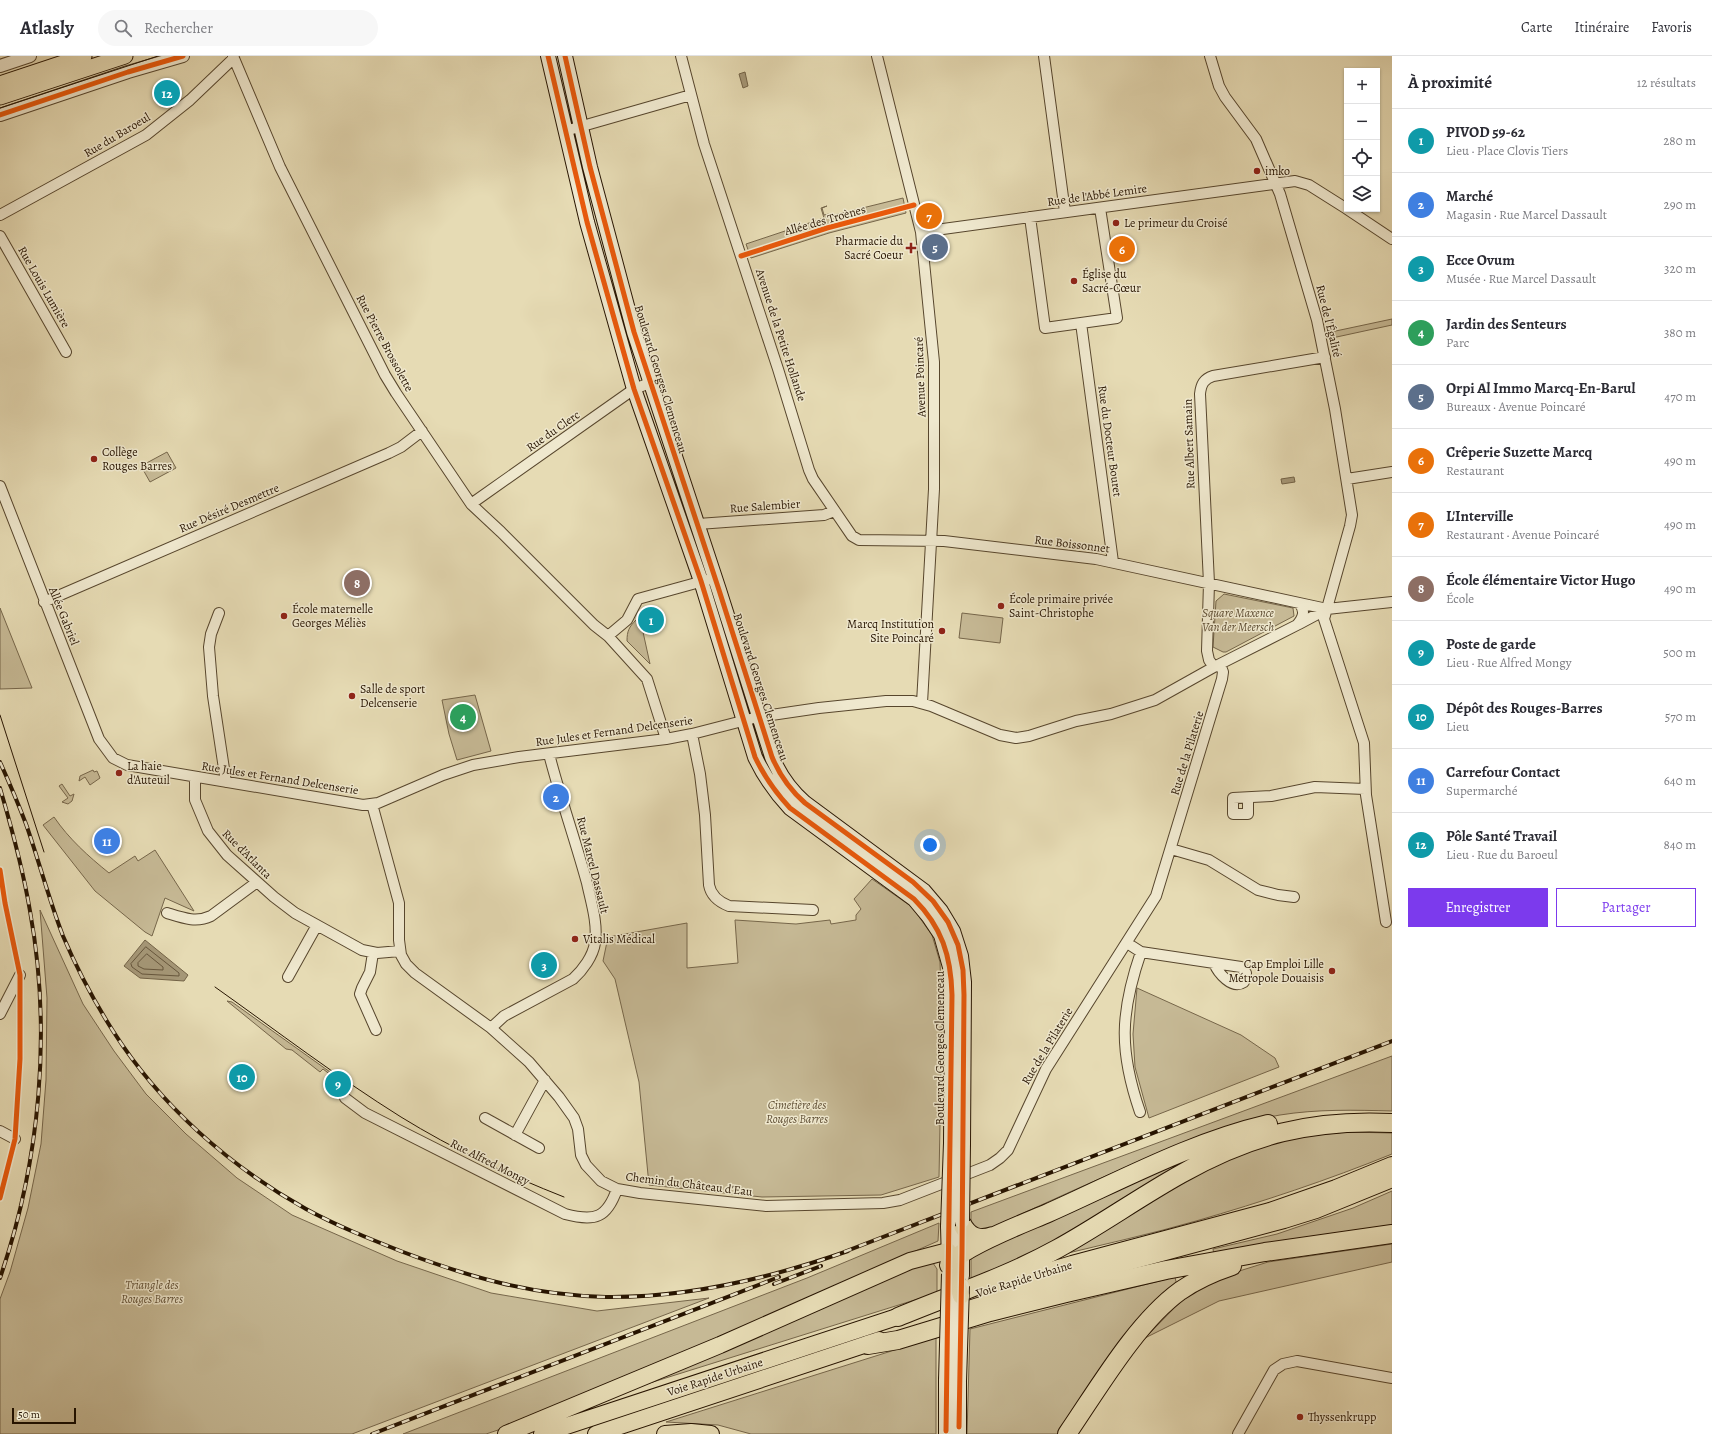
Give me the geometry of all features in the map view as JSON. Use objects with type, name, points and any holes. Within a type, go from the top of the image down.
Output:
[{"type":"highway","points":[[957,1224],[968,1233],[980,1239],[991,1237],[1184,1152],[1245,1130],[1290,1120],[1323,1116],[1392,1118]]},
{"type":"highway","points":[[898,1317],[993,1280],[1035,1261],[1088,1231],[1181,1174],[1236,1147],[1280,1132],[1313,1126],[1353,1122],[1392,1123]]},
{"type":"highway","name":"Voie Rapide Urbaine","points":[[542,1434],[898,1317],[1056,1268],[1270,1211],[1331,1190],[1392,1165]]},
{"type":"highway","name":"Voie Rapide Urbaine","points":[[596,1434],[868,1345],[906,1330],[1048,1284],[1299,1216],[1392,1179]]},
{"type":"highway","points":[[954,1266],[1003,1233]]},
{"type":"highway","points":[[868,1345],[898,1340],[996,1310],[1166,1270],[1265,1252],[1392,1234]]},
{"type":"highway","points":[[1067,1434],[1139,1332],[1165,1304],[1187,1286],[1221,1270],[1258,1258],[1392,1234]]},
{"type":"highway","points":[[506,1434],[720,1345],[910,1261],[923,1258],[941,1260],[954,1266]]},
{"type":"highway","points":[[954,1266],[961,1296]]},
{"type":"highway","points":[[665,1434],[691,1432],[712,1434]]},
{"type":"main road","points":[[0,83],[66,56]]},
{"type":"main road","points":[[0,83],[84,56]]},
{"type":"main road","points":[[0,92],[107,56]]},
{"type":"main road","points":[[0,98],[125,56]]},
{"type":"main road","name":"Boulevard Georges Clemenceau","points":[[548,56],[591,236],[634,389],[701,581],[744,720],[762,772],[780,797],[801,817],[903,890],[922,908],[941,936],[947,953],[951,981],[957,1143],[957,1224],[954,1266],[953,1380],[959,1434]]},
{"type":"main road","name":"Boulevard Georges Clemenceau","points":[[565,56],[613,256],[650,384],[698,524],[767,746],[776,768],[796,796],[814,811],[924,891],[941,911],[953,931],[961,956],[964,982],[957,1143]]},
{"type":"main road","name":"Boulevard Georges Clemenceau","points":[[946,1434],[961,1296]]},
{"type":"street","points":[[0,66],[30,56]]},
{"type":"street","points":[[0,115],[128,72],[183,56]]},
{"type":"street","name":"Avenue de la Petite Hollande","points":[[681,56],[704,144],[813,479],[852,536],[859,540],[931,541]]},
{"type":"street","name":"Avenue Poincaré","points":[[877,56],[921,232],[935,368],[935,480],[922,703]]},
{"type":"street","points":[[1044,56],[1065,212]]},
{"type":"street","name":"Rue de l'Égalité","points":[[1210,56],[1213,71],[1222,92],[1254,135],[1276,184],[1312,302],[1325,357],[1352,515],[1324,619],[1364,743],[1365,789],[1386,922]]},
{"type":"street","name":"Rue du Baroeul","points":[[0,215],[146,135],[190,100],[234,57]]},
{"type":"street","name":"Rue Pierre Brossolette","points":[[234,57],[280,167],[385,375],[471,504],[505,535],[594,625],[608,636],[647,679],[666,739]]},
{"type":"street","points":[[565,130],[691,95]]},
{"type":"street","name":"Rue de l'Abbé Lemire","points":[[921,232],[1276,184],[1295,180],[1314,187],[1344,207]]},
{"type":"street","points":[[1030,217],[1045,328],[1117,318],[1100,208]]},
{"type":"street","name":"Rue de l'Abbé Lemire","points":[[1352,212],[1392,239]]},
{"type":"street","name":"Rue Louis Lumière","points":[[0,236],[66,352]]},
{"type":"street","name":"Rue du Docteur Bouret","points":[[1081,323],[1113,562]]},
{"type":"street","name":"Rue Albert Samain","points":[[1209,583],[1200,394],[1202,385],[1207,379],[1213,376],[1325,357]]},
{"type":"street","name":"Rue du Clerc","points":[[471,504],[634,389],[650,384]]},
{"type":"street","name":"Rue Désiré Desmettre","points":[[44,602],[385,455],[401,447],[422,431]]},
{"type":"street","points":[[1347,479],[1392,472]]},
{"type":"street","name":"Allée Gabriel","points":[[0,486],[98,739],[108,753]]},
{"type":"street","name":"Rue Salembier","points":[[698,524],[824,515],[834,510]]},
{"type":"street","name":"Rue Boissonnet","points":[[931,541],[1113,562],[1327,609]]},
{"type":"street","points":[[608,636],[627,620],[638,599],[715,577]]},
{"type":"street","points":[[1209,583],[1206,651],[1209,660],[1217,665]]},
{"type":"street","points":[[1327,609],[1392,602]]},
{"type":"street","points":[[1296,625],[1301,621],[1303,614],[1303,609],[1299,603]]},
{"type":"street","name":"Rue Jules et Fernand Delcenserie","points":[[108,753],[127,765],[367,806],[443,775],[473,765],[666,739],[758,717],[819,708],[886,701],[913,701],[922,703],[1006,737],[1022,737],[1076,721],[1111,714],[1150,702],[1217,665],[1327,609]]},
{"type":"street","points":[[219,613],[211,634],[209,647],[213,696],[226,782]]},
{"type":"street","name":"Rue de la Pilaterie","points":[[972,1172],[996,1162],[1008,1150],[1046,1069],[1156,896],[1222,680],[1223,672],[1217,665]]},
{"type":"street","points":[[692,734],[704,802],[709,885],[712,893],[720,902],[729,906],[813,910]]},
{"type":"street","name":"Rue Marcel Dassault","points":[[491,1028],[504,1016],[573,979],[582,970],[594,946],[595,936],[592,905],[578,851],[549,754]]},
{"type":"street","name":"Rue d'Atlanta","points":[[195,777],[195,800],[208,831],[227,855],[287,908],[357,948],[373,953],[400,951]]},
{"type":"street","points":[[1248,798],[1271,796],[1315,787],[1365,789]]},
{"type":"street","name":"Chemin du Château d'Eau","points":[[372,804],[399,903],[400,951],[403,960],[410,969],[491,1028],[520,1052],[545,1080],[574,1118],[578,1129],[581,1155],[586,1165],[601,1181],[617,1189],[640,1193],[766,1206],[883,1203],[900,1200],[972,1172]]},
{"type":"street","points":[[1171,849],[1209,860],[1258,890],[1294,897]]},
{"type":"street","points":[[167,913],[189,919],[204,919],[211,916],[257,882]]},
{"type":"street","points":[[288,977],[317,925]]},
{"type":"street","points":[[1127,943],[1141,952],[1214,963]]},
{"type":"street","points":[[1140,1112],[1128,1070],[1124,1032],[1129,990],[1141,952]]},
{"type":"street","points":[[373,953],[370,972],[360,994],[376,1030]]},
{"type":"street","points":[[0,1014],[20,975]]},
{"type":"street","points":[[515,1135],[545,1080]]},
{"type":"street","name":"Rue Alfred Mongy","points":[[345,1098],[365,1113],[565,1214],[584,1217],[601,1215],[610,1206],[617,1189]]},
{"type":"street","points":[[485,1118],[539,1148]]},
{"type":"street","points":[[0,1131],[15,1139]]},
{"type":"street","points":[[1238,1434],[1271,1374],[1283,1364],[1297,1361],[1392,1378]]},
{"type":"green space","points":[[903,198],[906,213],[829,233],[751,258],[746,244],[824,218],[821,208],[827,206],[822,208],[824,215],[829,214],[830,216]]},
{"type":"green space","points":[[1392,319],[1392,325],[1332,338],[1331,332]]},
{"type":"green space","points":[[167,452],[176,468],[150,482],[141,466]]},
{"type":"green space","name":"Square Maxence Van der Meersch","points":[[1224,594],[1293,608],[1294,616],[1226,652],[1223,652],[1213,647],[1216,601]]},
{"type":"green space","points":[[0,608],[32,688],[0,689]]},
{"type":"green space","points":[[962,613],[1003,618],[1000,643],[959,638]]},
{"type":"green space","points":[[636,620],[643,632],[650,664],[627,641],[629,629]]},
{"type":"green space","points":[[475,695],[491,751],[457,760],[449,734],[442,700]]},
{"type":"green space","points":[[93,770],[94,772],[97,771],[100,778],[90,785],[85,777],[79,781],[80,776]]},
{"type":"green space","points":[[62,784],[70,796],[74,794],[72,801],[68,804],[62,802],[68,798],[59,786]]},
{"type":"green space","points":[[54,817],[79,847],[109,873],[135,856],[138,861],[155,850],[194,911],[165,898],[152,936],[145,932],[95,891],[43,825]]},
{"type":"green space","name":"Cimetière des Rouges Barres","points":[[872,879],[912,907],[932,935],[940,962],[942,1020],[939,1177],[881,1195],[762,1197],[649,1185],[639,1082],[615,979],[603,961],[608,937],[687,923],[687,968],[738,963],[735,920],[796,924],[830,920],[831,924],[856,920],[856,915],[861,909],[854,899]]},
{"type":"green space","name":"Triangle des Rouges Barres","points":[[40,910],[83,1004],[114,1051],[146,1094],[186,1134],[237,1178],[292,1215],[397,1261],[491,1293],[597,1311],[709,1298],[352,1434],[0,1434],[0,1299],[10,1272],[28,1208],[41,1144],[46,1080],[47,998]]},
{"type":"green space","points":[[1137,988],[1241,1035],[1275,1058],[1279,1067],[1149,1118],[1135,1067],[1133,1034]]},
{"type":"green space","points":[[227,1001],[232,1002],[337,1077],[336,1079],[323,1069],[320,1072],[292,1050],[286,1049]]},
{"type":"green space","points":[[1392,1056],[1392,1111],[1350,1110],[1294,1113],[1242,1124],[1148,1158],[986,1230],[977,1231],[971,1223],[971,1212]]},
{"type":"green space","points":[[1347,1132],[1392,1133],[1392,1154],[1319,1182],[1221,1214],[1060,1255],[1188,1178],[1236,1153],[1286,1138]]},
{"type":"green space","points":[[1211,1149],[1044,1251],[971,1281],[971,1254]]},
{"type":"green space","points":[[1392,1191],[1392,1226],[1214,1255],[1213,1249],[1277,1234],[1353,1208]]},
{"type":"green space","points":[[939,1223],[938,1241],[607,1387],[507,1427],[486,1434],[403,1434],[807,1278]]},
{"type":"green space","points":[[1392,1244],[1392,1262],[1219,1301],[1145,1338],[1181,1301],[1217,1278],[1268,1262]]},
{"type":"green space","points":[[933,1263],[937,1269],[937,1293],[621,1392],[914,1266]]},
{"type":"green space","points":[[1175,1277],[1177,1286],[1059,1434],[967,1434],[970,1329]]},
{"type":"green space","points":[[936,1337],[936,1434],[751,1434],[718,1425],[666,1422]]},
{"type":"water","points":[[745,72],[748,86],[743,88],[739,74]]},
{"type":"water","points":[[1294,477],[1295,482],[1282,484],[1281,479]]},
{"type":"water","points":[[145,940],[188,975],[184,981],[140,978],[124,966]]},
{"type":"tram line","points":[[0,108],[158,56]]},
{"type":"tram line","points":[[0,715],[44,852]]},
{"type":"tram line","points":[[215,987],[330,1070],[401,1117],[481,1161],[564,1197]]},
{"type":"railway","points":[[0,762],[26,824],[63,936],[86,985],[113,1031],[152,1084],[174,1109],[198,1132],[250,1173],[306,1209],[366,1237],[453,1270],[527,1289],[579,1296],[637,1296],[698,1290],[759,1278],[848,1251]]},
{"type":"railway","points":[[0,788],[17,849],[30,911],[37,957],[41,1050],[33,1143],[25,1189],[14,1234],[0,1278]]},
{"type":"railway","points":[[844,1252],[1392,1041]]},
{"type":"railway","points":[[774,1284],[821,1266]]},
{"type":"railway","points":[[372,1434],[779,1277]]},
{"type":"cycle path","points":[[0,115],[128,72],[183,56]]},
{"type":"cycle path","points":[[548,56],[587,222],[634,389],[701,581],[755,757],[770,784],[790,808],[914,899],[932,920],[947,955],[950,967],[952,995],[946,1431]]},
{"type":"cycle path","points":[[565,56],[590,167],[634,332],[772,757],[786,782],[805,803],[913,882],[933,901],[948,922],[958,945],[963,970],[964,995],[959,1427]]},
{"type":"cycle path","name":"Allée des Troènes","points":[[741,256],[827,228],[914,205]]},
{"type":"cycle path","points":[[0,870],[5,903],[20,975],[20,1059],[15,1139],[0,1198]]},
{"type":"place","name":"Pôle Santé Travail","points":[[167,93]]},
{"type":"place","name":"imko","points":[[1257,171]]},
{"type":"place","name":"L'Interville","points":[[929,216]]},
{"type":"place","name":"Le primeur du Croisé","points":[[1116,223]]},
{"type":"place","name":"Orpi Al Immo Marcq-En-Barul","points":[[935,247]]},
{"type":"place","name":"Pharmacie du Sacré Coeur","points":[[911,248]]},
{"type":"place","name":"Crêperie Suzette Marcq","points":[[1122,249]]},
{"type":"place","name":"Église du Sacré-Cœur","points":[[1074,281]]},
{"type":"place","name":"Collège Rouges Barres","points":[[94,459]]},
{"type":"place","name":"École élémentaire Victor Hugo","points":[[357,583]]},
{"type":"place","name":"École primaire privée Saint-Christophe","points":[[1001,606]]},
{"type":"place","name":"École maternelle Georges Méliès","points":[[284,616]]},
{"type":"place","name":"PIVOD 59-62","points":[[651,620]]},
{"type":"place","name":"Marcq Institution Site Poincaré","points":[[942,631]]},
{"type":"place","name":"Salle de sport Delcenserie","points":[[352,696]]},
{"type":"place","name":"Jardin des Senteurs","points":[[463,717]]},
{"type":"place","name":"La haie d'Auteuil","points":[[119,773]]},
{"type":"place","name":"Marché","points":[[556,797]]},
{"type":"place","name":"Carrefour Contact","points":[[107,841]]},
{"type":"place","name":"Vitalis Médical","points":[[575,939]]},
{"type":"place","name":"Ecce Ovum","points":[[544,965]]},
{"type":"place","name":"Cap Emploi Lille Métropole Douaisis","points":[[1332,971]]},
{"type":"place","name":"Dépôt des Rouges-Barres","points":[[242,1077]]},
{"type":"place","name":"Poste de garde","points":[[338,1084]]},
{"type":"place","name":"Thyssenkrupp","points":[[1300,1417]]}]
